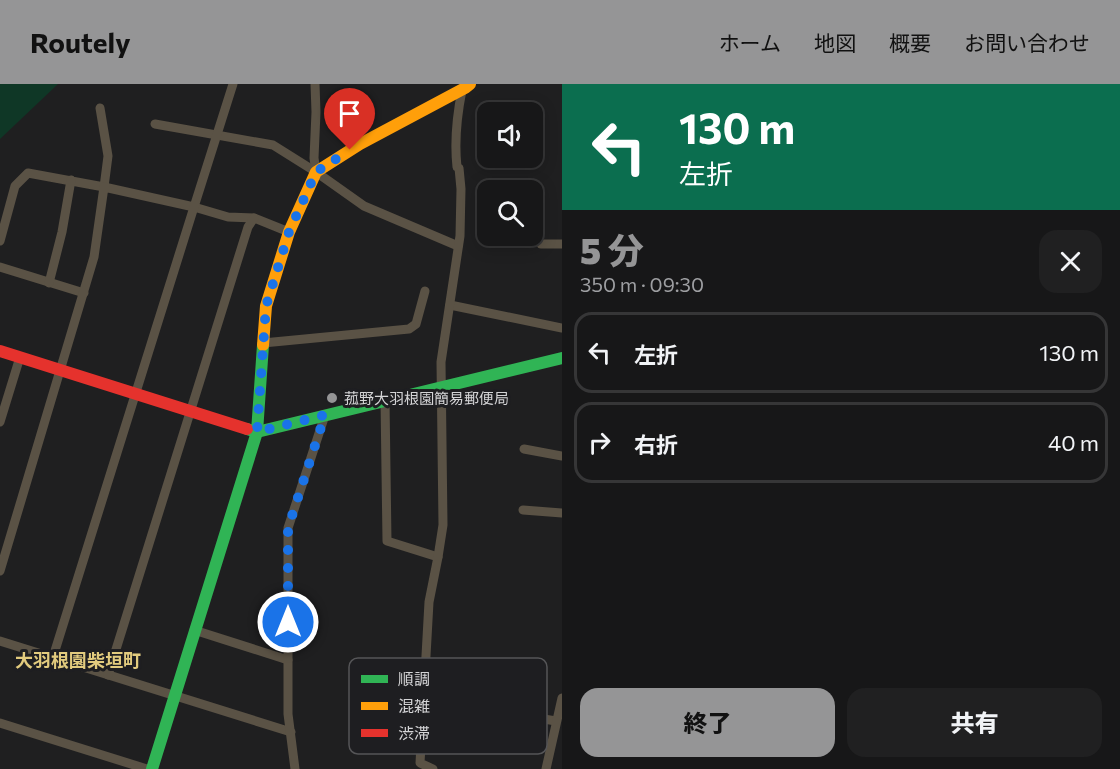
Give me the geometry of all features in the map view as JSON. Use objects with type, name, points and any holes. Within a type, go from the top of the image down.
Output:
[{"type":"street","points":[[53,657],[233,84]]},
{"type":"street","points":[[0,723],[150,769],[257,432],[266,306],[289,232],[316,172],[314,158],[315,84]]},
{"type":"street","points":[[316,172],[360,144],[466,87]]},
{"type":"street","points":[[426,658],[429,602],[443,525],[441,362],[458,246],[461,189],[455,150],[457,113],[466,87]]},
{"type":"street","points":[[0,571],[5,538],[60,370],[94,256],[108,156],[100,108]]},
{"type":"street","points":[[155,124],[273,145],[364,206],[458,246]]},
{"type":"street","points":[[0,242],[15,186],[28,173],[104,187],[228,217],[254,218],[289,232]]},
{"type":"street","points":[[49,283],[62,232],[71,180]]},
{"type":"street","points":[[108,675],[248,227],[254,218]]},
{"type":"street","points":[[543,244],[562,243]]},
{"type":"street","points":[[0,267],[84,293]]},
{"type":"street","points":[[263,343],[409,329],[416,324],[425,291]]},
{"type":"street","points":[[450,305],[562,328]]},
{"type":"street","points":[[0,351],[257,432],[562,358]]},
{"type":"street","points":[[0,422],[20,357]]},
{"type":"street","points":[[385,400],[387,541],[438,557]]},
{"type":"street","points":[[295,769],[288,714],[288,528],[325,415]]},
{"type":"street","points":[[524,449],[562,456]]},
{"type":"street","points":[[524,510],[562,513]]},
{"type":"street","points":[[194,630],[288,660]]},
{"type":"street","points":[[0,641],[291,732]]},
{"type":"street","points":[[546,769],[562,698]]},
{"type":"street","points":[[547,720],[556,721]]},
{"type":"street","points":[[421,754],[420,763],[433,769]]},
{"type":"green space","points":[[0,84],[58,84],[0,139]]},
{"type":"traffic: fast","points":[[152,769],[257,432],[263,345]]},
{"type":"traffic: fast","points":[[247,429],[257,432],[562,358]]},
{"type":"traffic: slow","points":[[263,345],[266,306],[289,232],[316,172],[360,144],[470,84]]},
{"type":"traffic: jam","points":[[0,351],[247,429]]},
{"type":"place","name":"菰野大羽根園簡易郵便局","points":[[332,398]]},
{"type":"district","name":"大羽根園柴垣町","points":[[78,660]]},
{"type":"route","points":[[288,622],[288,528],[325,415],[257,432],[266,306],[289,232],[316,172],[350,150]]}]
